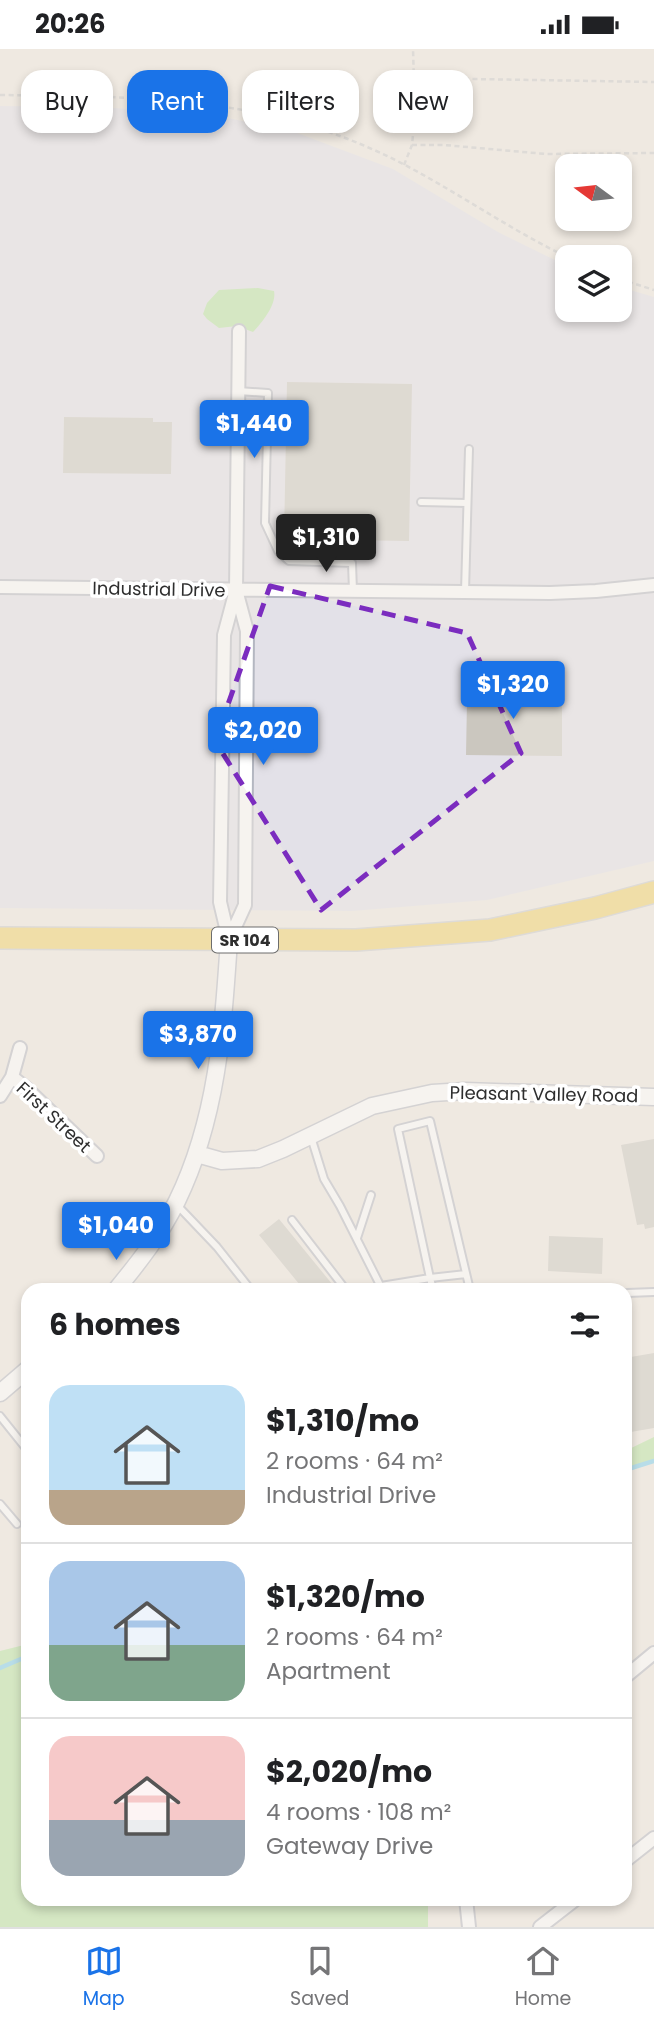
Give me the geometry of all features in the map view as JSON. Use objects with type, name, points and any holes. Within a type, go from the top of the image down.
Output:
[{"type":"main road","name":"SR 104","points":[[0,938],[356,940],[490,930],[595,908],[654,892]]},
{"type":"street","points":[[122,1283],[143,1257],[176,1204],[197,1154],[209,1114],[218,1065],[229,940],[220,902],[224,635],[236,590],[239,331]]},
{"type":"street","name":"Industrial Drive","points":[[0,587],[465,592],[596,591],[654,585]]},
{"type":"street","points":[[229,940],[245,905],[247,631],[236,590]]},
{"type":"street","points":[[0,1097],[12,1077],[20,1048]]},
{"type":"street","name":"First Street","points":[[12,1077],[97,1156]]},
{"type":"street","name":"Pleasant Valley Road","points":[[197,1154],[222,1161],[258,1159],[372,1106],[432,1093],[465,1091],[654,1097]]},
{"type":"street","points":[[0,1393],[21,1376]]},
{"type":"street","points":[[632,1671],[654,1653]]},
{"type":"street","points":[[632,1855],[654,1838]]},
{"type":"street","points":[[467,1906],[469,1927]]},
{"type":"street","points":[[540,1927],[567,1906]]},
{"type":"lane","points":[[238,391],[268,393],[265,523],[278,551],[289,561],[352,563],[353,591]]},
{"type":"lane","points":[[465,592],[469,449]]},
{"type":"lane","points":[[421,502],[467,503]]},
{"type":"lane","points":[[431,1283],[398,1129],[430,1121],[468,1283]]},
{"type":"lane","points":[[311,1136],[324,1179],[380,1283]]},
{"type":"lane","points":[[357,1238],[371,1195]]},
{"type":"lane","points":[[176,1204],[217,1247],[245,1283]]},
{"type":"lane","points":[[292,1220],[341,1283]]},
{"type":"lane","points":[[406,1283],[466,1274]]},
{"type":"lane","points":[[632,1293],[654,1292]]},
{"type":"lane","points":[[0,1416],[21,1442]]},
{"type":"lane","points":[[0,1504],[17,1524]]},
{"type":"path","points":[[413,49],[413,70]]},
{"type":"path","points":[[473,79],[654,82]]},
{"type":"path","points":[[0,95],[153,98],[228,107],[306,125],[404,165],[555,251]]},
{"type":"path","points":[[404,165],[412,145],[413,133]]},
{"type":"path","points":[[412,145],[444,145],[546,154],[654,153]]},
{"type":"path","points":[[632,283],[654,290]]},
{"type":"highlighted area","points":[[270,586],[467,633],[521,753],[321,910],[215,741]]},
{"type":"shaded area","points":[[0,106],[21,106],[21,133],[113,133],[113,108],[127,109],[127,133],[228,133],[228,118],[242,121],[242,133],[297,133],[393,169],[498,232],[555,260],[555,322],[632,322],[632,291],[654,297],[654,861],[487,900],[352,911],[0,908]]},
{"type":"green space","points":[[258,288],[274,291],[274,296],[268,313],[253,332],[237,326],[219,328],[203,314],[207,303],[219,290]]},
{"type":"green space","points":[[654,1437],[654,1462],[632,1469],[632,1448]]},
{"type":"green space","points":[[21,1646],[21,1906],[428,1906],[428,1927],[0,1927],[0,1651]]},
{"type":"building","points":[[287,382],[412,384],[409,541],[284,539]]},
{"type":"building","points":[[64,417],[153,418],[153,422],[172,422],[171,474],[63,473]]},
{"type":"building","points":[[484,675],[531,676],[531,702],[562,702],[562,756],[466,755],[467,701],[483,702]]},
{"type":"building","points":[[654,1139],[654,1227],[645,1229],[644,1224],[637,1225],[621,1145]]},
{"type":"building","points":[[279,1219],[331,1283],[298,1283],[259,1235]]},
{"type":"building","points":[[549,1236],[603,1238],[602,1274],[548,1271]]},
{"type":"building","points":[[654,1353],[654,1428],[632,1432],[632,1357]]},
{"type":"waterway","points":[[632,1468],[654,1461]]},
{"type":"waterway","points":[[0,1668],[21,1659]]}]
